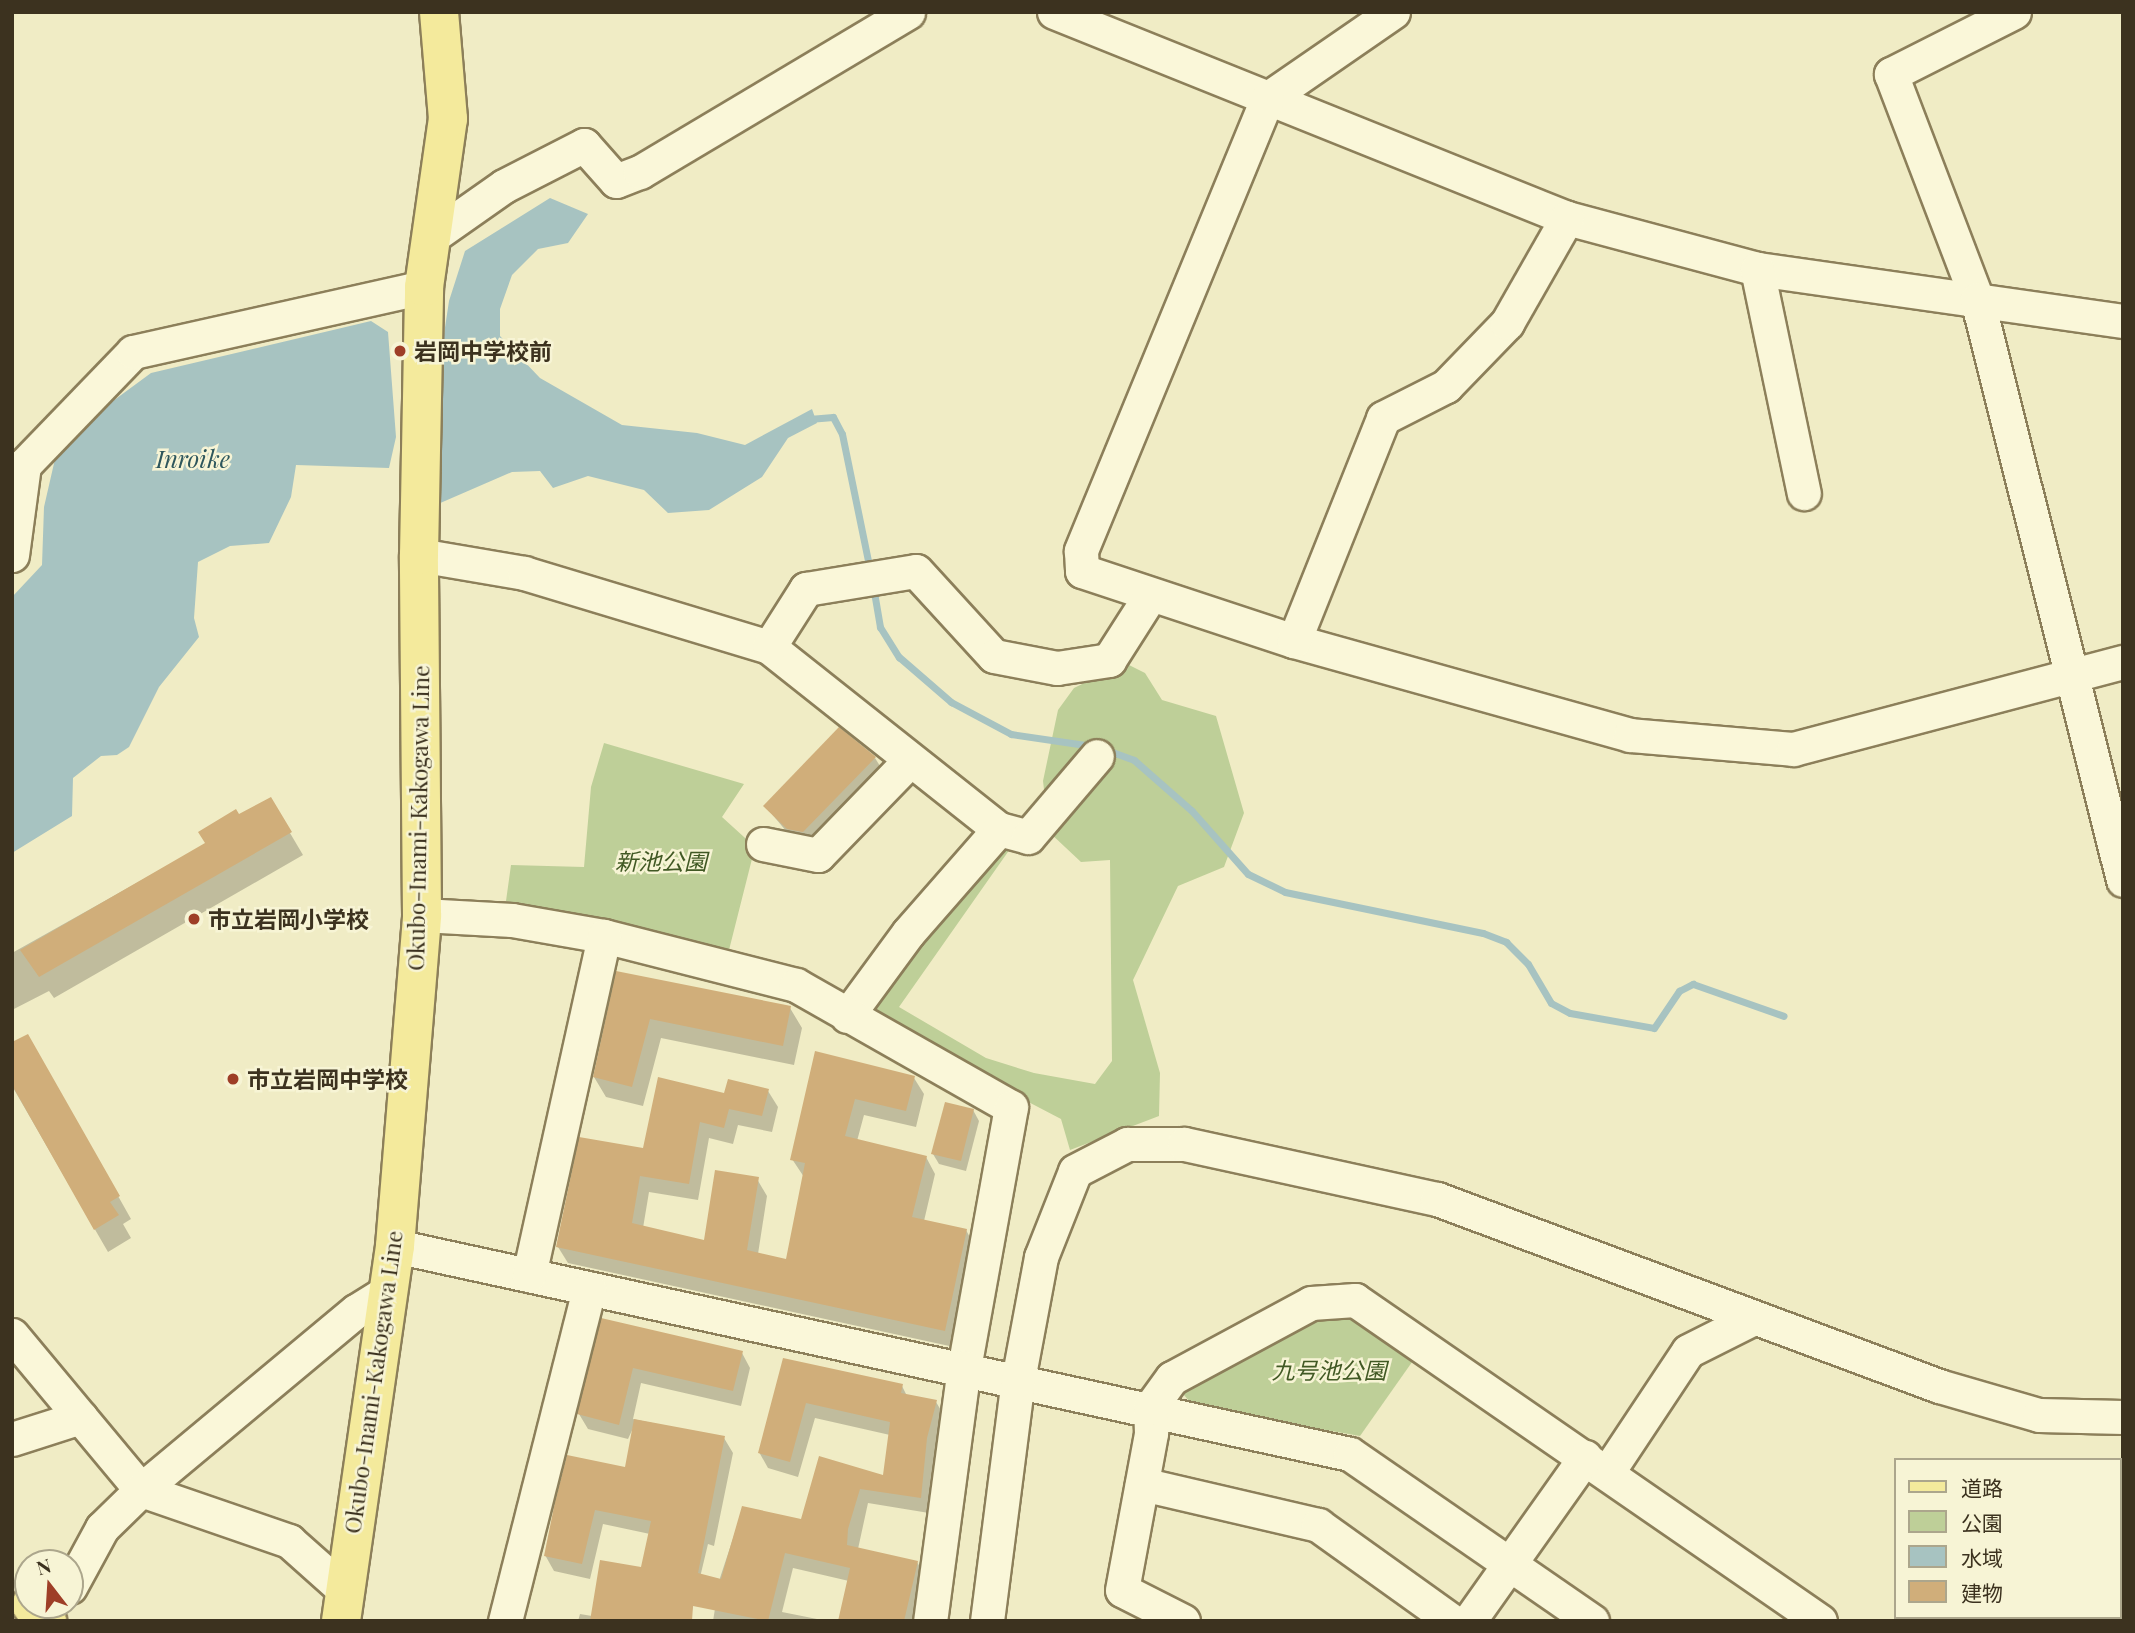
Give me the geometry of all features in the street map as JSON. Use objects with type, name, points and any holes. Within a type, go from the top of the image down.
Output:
[{"type":"main road","name":"Okubo-Inami-Kakogawa Line","points":[[342,1605],[395,1246],[422,915],[419,555],[424,287],[448,119],[439,12]]},
{"type":"street","points":[[430,238],[504,186],[584,145],[616,181],[640,172],[908,12]]},
{"type":"street","points":[[1054,12],[1567,218],[1757,269],[2123,321]]},
{"type":"street","points":[[1393,12],[1267,99],[1081,551],[1082,571],[1150,596],[1294,641],[1630,736],[1793,749],[2123,662]]},
{"type":"street","points":[[2012,13],[1891,74],[1977,299],[2069,677],[2123,880]]},
{"type":"street","points":[[1294,641],[1383,418],[1446,386],[1507,323],[1567,218]]},
{"type":"street","points":[[1757,269],[1804,493]]},
{"type":"street","points":[[12,555],[24,465],[132,352],[424,287]]},
{"type":"street","points":[[419,555],[524,573],[769,646],[910,761],[999,829],[1028,837],[1097,756]]},
{"type":"street","points":[[769,646],[806,589],[916,571],[994,656],[1057,668],[1109,660],[1150,596]]},
{"type":"street","points":[[763,844],[818,855],[910,761]]},
{"type":"street","points":[[847,1016],[908,933],[999,829]]},
{"type":"street","points":[[422,915],[512,920],[604,936],[796,985],[1011,1107],[964,1367],[930,1621]]},
{"type":"street","points":[[530,1275],[604,936]]},
{"type":"street","points":[[987,1621],[1018,1380],[1041,1257],[1074,1171],[1127,1144],[1184,1144],[1437,1199],[1939,1386],[2039,1415],[2123,1416]]},
{"type":"street","points":[[395,1246],[964,1367],[1350,1454],[1592,1621]]},
{"type":"street","points":[[505,1621],[589,1288]]},
{"type":"street","points":[[84,1561],[102,1528],[141,1490],[356,1311],[387,1292]]},
{"type":"street","points":[[1183,1621],[1122,1590],[1151,1433],[1150,1408],[1172,1378],[1311,1303],[1355,1300],[1820,1621]]},
{"type":"street","points":[[1469,1621],[1511,1565],[1688,1351],[1754,1318]]},
{"type":"street","points":[[12,1335],[141,1490],[289,1541],[342,1605]]},
{"type":"street","points":[[12,1438],[81,1418]]},
{"type":"street","points":[[1142,1484],[1318,1525],[1452,1621]]},
{"type":"green space","points":[[1125,663],[1145,673],[1162,700],[1216,716],[1244,813],[1224,867],[1178,886],[1133,980],[1160,1073],[1159,1116],[1070,1150],[1061,1119],[867,1018],[901,963],[1006,840],[1010,849],[899,1007],[986,1058],[1034,1073],[1095,1084],[1112,1061],[1110,860],[1081,862],[1049,832],[1043,781],[1058,710],[1074,688]]},
{"type":"green space","name":"新池公園","points":[[604,743],[744,784],[722,817],[755,847],[728,954],[506,901],[511,865],[584,867],[591,787]]},
{"type":"green space","name":"九号池公園","points":[[1346,1310],[1417,1355],[1360,1436],[1194,1407],[1179,1389],[1296,1319]]},
{"type":"water","points":[[550,198],[588,214],[568,243],[538,249],[512,275],[500,309],[500,336],[540,378],[622,425],[697,433],[745,445],[812,409],[817,423],[788,438],[762,477],[709,510],[668,513],[644,490],[588,476],[553,488],[540,471],[512,472],[438,504],[441,354],[449,301],[465,251]]},
{"type":"water","name":"Inroike","points":[[371,321],[388,332],[396,437],[389,468],[296,465],[291,497],[269,543],[230,546],[198,562],[194,618],[199,637],[159,687],[129,747],[117,755],[101,756],[73,778],[72,816],[12,853],[12,597],[42,565],[44,507],[55,459],[98,412],[151,373]]},
{"type":"building","points":[[839,727],[876,757],[803,832],[787,829],[763,806]]},
{"type":"building","points":[[271,797],[292,832],[39,977],[20,950],[205,843],[198,832],[236,809],[239,814]]},
{"type":"building","points":[[616,971],[791,1006],[783,1046],[650,1019],[632,1087],[593,1077]]},
{"type":"building","points":[[28,1034],[120,1196],[110,1202],[119,1215],[94,1230],[12,1085],[12,1042]]},
{"type":"building","points":[[815,1051],[915,1076],[906,1111],[855,1099],[845,1136],[927,1156],[912,1217],[967,1229],[945,1331],[556,1247],[579,1137],[643,1148],[658,1077],[724,1093],[728,1079],[769,1089],[762,1116],[729,1109],[724,1128],[700,1122],[689,1184],[640,1176],[632,1223],[704,1240],[715,1170],[759,1177],[747,1250],[786,1259],[805,1163],[790,1160]]},
{"type":"building","points":[[945,1102],[974,1109],[961,1161],[931,1154]]},
{"type":"building","points":[[601,1318],[743,1351],[733,1391],[633,1368],[619,1425],[577,1414]]},
{"type":"building","points":[[783,1358],[903,1384],[901,1393],[937,1400],[927,1438],[921,1498],[860,1489],[848,1529],[847,1545],[918,1561],[904,1621],[838,1621],[850,1568],[785,1553],[768,1621],[693,1606],[692,1621],[590,1621],[600,1560],[641,1567],[651,1521],[595,1510],[582,1564],[544,1556],[555,1502],[567,1455],[625,1467],[634,1419],[725,1436],[698,1573],[721,1579],[742,1506],[801,1519],[819,1456],[883,1475],[890,1422],[806,1403],[790,1462],[758,1453]]},
{"type":"waterway","points":[[809,419],[833,417],[842,434],[870,571]]},
{"type":"waterway","points":[[873,586],[880,627],[899,657],[951,702],[1011,734],[1092,746]]},
{"type":"waterway","points":[[1104,749],[1134,760],[1192,811],[1248,874],[1285,892],[1483,933],[1506,942],[1528,964],[1551,1003],[1570,1013],[1654,1028],[1679,991],[1693,984],[1784,1016]]},
{"type":"place","name":"岩岡中学校前","points":[[400,351]]},
{"type":"place","name":"市立岩岡小学校","points":[[194,919]]},
{"type":"place","name":"市立岩岡中学校","points":[[233,1079]]}]
